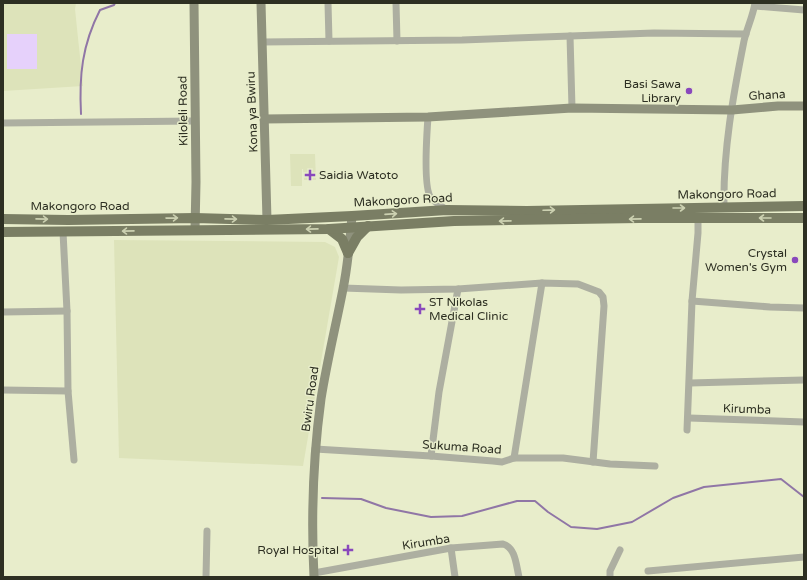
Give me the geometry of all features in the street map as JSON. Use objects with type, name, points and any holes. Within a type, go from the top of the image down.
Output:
[{"type":"main road","name":"Makongoro Road","points":[[3,219],[68,220],[195,218],[267,220],[446,210],[527,211],[804,206]]},
{"type":"main road","name":"Makongoro Road","points":[[3,232],[328,229],[454,221],[804,218]]},
{"type":"main road","points":[[348,253],[357,237],[368,226]]},
{"type":"main road","points":[[328,229],[342,239],[348,253]]},
{"type":"street","name":"Kiloleli Road","points":[[194,3],[195,230]]},
{"type":"street","name":"Kona ya Bwiru","points":[[261,3],[267,220]]},
{"type":"street","points":[[328,3],[329,41]]},
{"type":"street","points":[[396,3],[397,41]]},
{"type":"street","points":[[724,207],[723,176],[732,110],[746,34],[755,4],[804,10]]},
{"type":"street","points":[[262,42],[397,41],[654,33],[746,34]]},
{"type":"street","points":[[570,36],[572,108]]},
{"type":"street","name":"Ghana","points":[[264,119],[428,117],[572,108],[732,110],[778,106],[804,106]]},
{"type":"street","points":[[428,117],[428,186],[431,198],[446,210]]},
{"type":"street","points":[[3,123],[195,121]]},
{"type":"street","name":"Bwiru Road","points":[[314,575],[313,483],[321,398],[343,288],[352,216]]},
{"type":"street","points":[[687,430],[689,418],[692,301],[698,219]]},
{"type":"street","points":[[63,232],[67,311],[68,391],[74,460]]},
{"type":"street","points":[[343,288],[401,290],[458,289],[542,283],[578,284],[599,292],[603,297],[604,306],[593,462]]},
{"type":"street","points":[[514,458],[542,283]]},
{"type":"street","points":[[431,456],[439,392],[458,289]]},
{"type":"street","points":[[692,301],[804,308]]},
{"type":"street","points":[[3,312],[67,311]]},
{"type":"street","points":[[690,383],[804,380]]},
{"type":"street","points":[[3,390],[68,391]]},
{"type":"street","name":"Kirumba","points":[[689,418],[804,422]]},
{"type":"street","name":"Sukuma Road","points":[[316,449],[431,456],[497,462],[514,458],[563,458],[593,462],[655,466]]},
{"type":"street","points":[[206,577],[207,531]]},
{"type":"street","name":"Kirumba","points":[[314,575],[451,548],[503,544],[508,545],[512,550],[519,577]]},
{"type":"street","points":[[451,548],[455,577]]},
{"type":"street","points":[[610,577],[610,571],[620,550]]},
{"type":"street","points":[[648,571],[804,557]]},
{"type":"street","points":[[690,568],[690,577]]},
{"type":"shaded area","points":[[3,3],[76,3],[75,9],[83,86],[3,91]]},
{"type":"shaded area","points":[[7,34],[37,34],[37,69],[7,69]]},
{"type":"shaded area","name":"Saidia Watoto","points":[[290,154],[315,154],[316,180],[304,180],[302,169],[302,186],[291,186]]},
{"type":"shaded area","points":[[114,240],[325,242],[335,247],[339,257],[303,466],[119,458]]},
{"type":"waterway","points":[[81,114],[81,74],[89,36],[100,10],[114,5],[115,3]]},
{"type":"waterway","points":[[322,498],[361,499],[386,508],[431,517],[462,516],[517,501],[535,501],[548,512],[571,527],[597,529],[632,522],[673,498],[704,487],[781,479],[804,497]]},
{"type":"place","name":"Basi Sawa Library","points":[[689,91]]},
{"type":"place","name":"Saidia Watoto","points":[[310,175]]},
{"type":"place","name":"Crystal Women's Gym","points":[[795,260]]},
{"type":"place","name":"ST Nikolas Medical Clinic","points":[[420,309]]},
{"type":"place","name":"Royal Hospital","points":[[348,550]]}]
